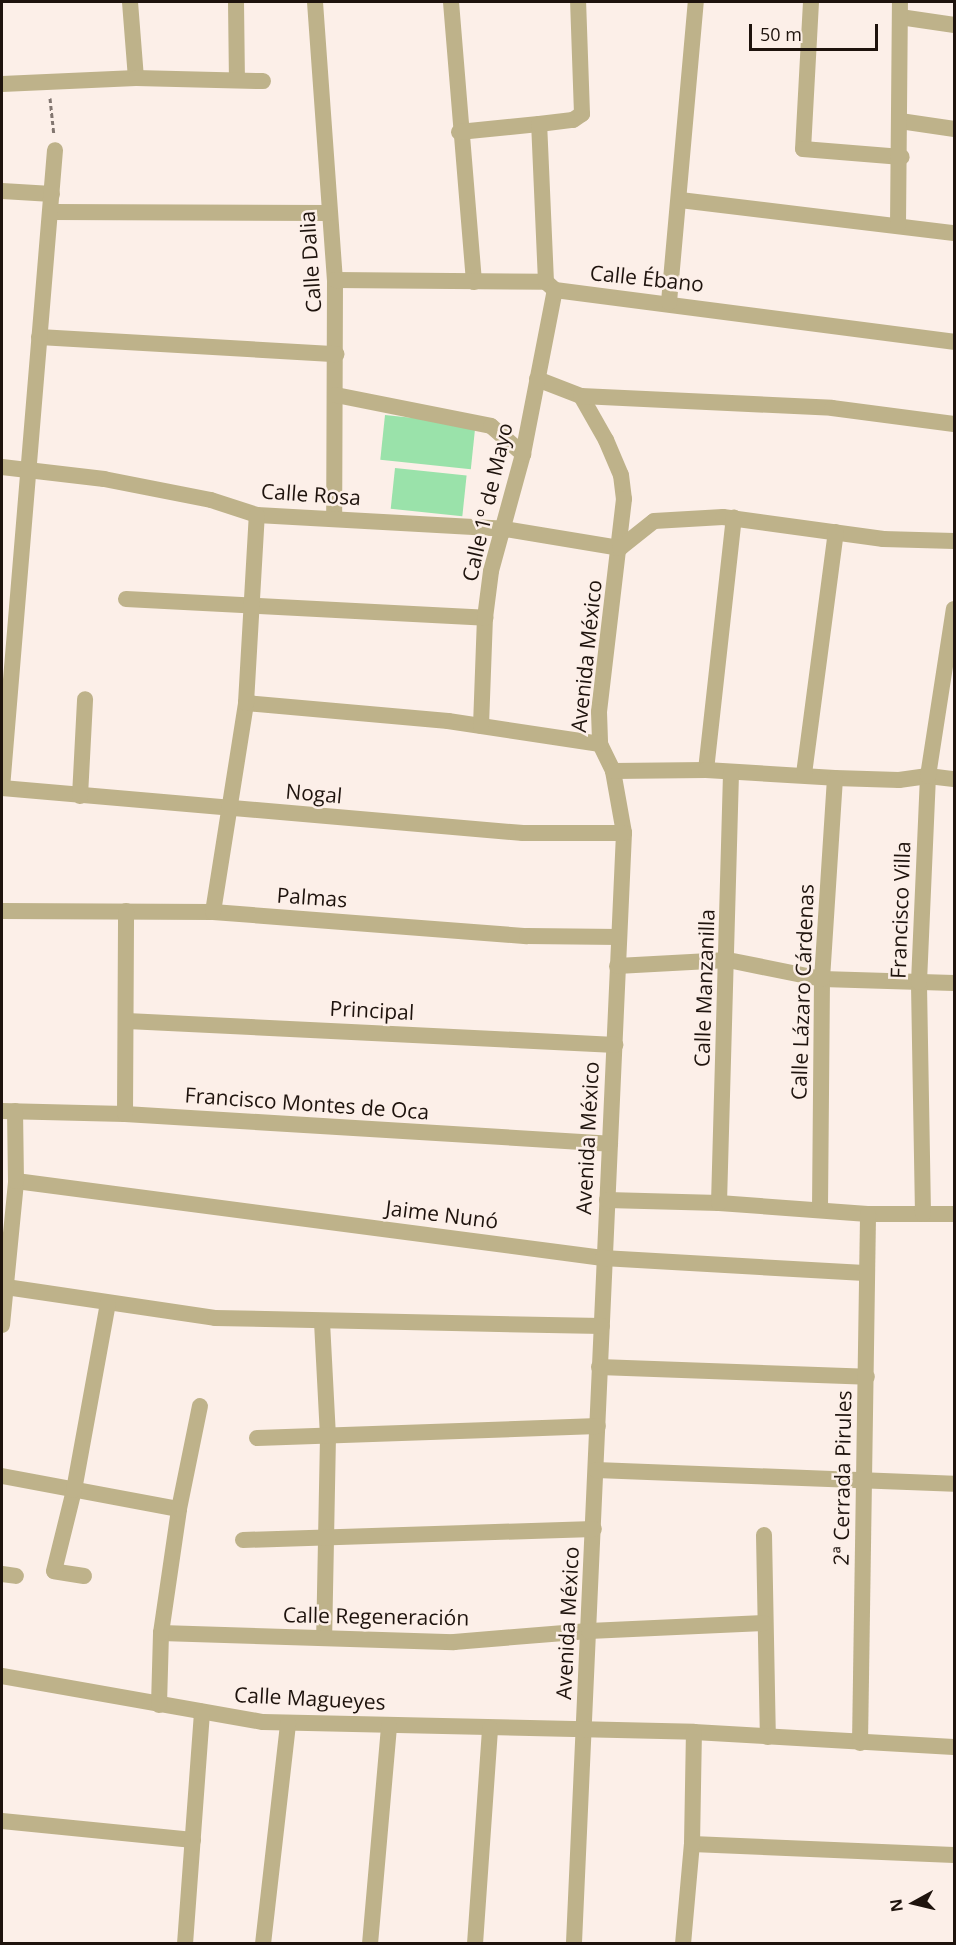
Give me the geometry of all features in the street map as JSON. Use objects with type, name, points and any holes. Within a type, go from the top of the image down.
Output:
[{"type":"street","points":[[130,2],[136,78]]},
{"type":"street","points":[[236,2],[237,80]]},
{"type":"street","name":"Calle Dalia","points":[[315,2],[335,280],[337,354],[334,519]]},
{"type":"street","points":[[451,2],[459,132],[474,282]]},
{"type":"street","points":[[459,132],[573,120],[582,114],[578,2]]},
{"type":"street","points":[[669,302],[680,200],[696,2]]},
{"type":"street","points":[[811,2],[803,149],[902,157]]},
{"type":"street","points":[[898,225],[902,157],[900,9],[954,25]]},
{"type":"street","points":[[2,84],[136,78],[263,81]]},
{"type":"street","points":[[900,121],[954,129]]},
{"type":"street","name":"Calle 1º de Mayo","points":[[481,726],[485,618],[491,571],[505,530],[523,454],[551,286],[539,124]]},
{"type":"street","points":[[2,788],[55,150]]},
{"type":"street","points":[[2,191],[52,194]]},
{"type":"street","points":[[680,200],[954,233]]},
{"type":"street","points":[[51,212],[329,213]]},
{"type":"street","name":"Calle Ébano","points":[[335,280],[474,282],[551,286],[954,342]]},
{"type":"street","points":[[39,337],[337,354]]},
{"type":"street","points":[[537,379],[581,396],[832,408],[954,424]]},
{"type":"street","points":[[336,395],[491,426],[523,454]]},
{"type":"street","name":"Avenida México","points":[[574,1944],[594,1529],[603,1258],[624,833],[613,771],[600,744],[599,712],[624,499],[621,475],[606,440],[581,396]]},
{"type":"street","name":"Calle Rosa","points":[[2,467],[104,479],[211,500],[257,515],[505,530],[620,548]]},
{"type":"street","points":[[213,912],[246,703],[254,604],[257,515]]},
{"type":"street","points":[[620,548],[654,521],[734,518],[883,539],[954,542]]},
{"type":"street","points":[[706,770],[734,518]]},
{"type":"street","points":[[804,774],[836,532]]},
{"type":"street","points":[[126,599],[485,618]]},
{"type":"street","name":"Francisco Villa","points":[[923,1214],[919,982],[928,776],[954,609]]},
{"type":"street","points":[[80,795],[85,699]]},
{"type":"street","points":[[246,703],[481,726],[600,744]]},
{"type":"street","points":[[613,771],[706,770],[731,773],[804,774],[835,778],[899,780],[928,776],[954,779]]},
{"type":"street","name":"Calle Manzanilla","points":[[719,1203],[728,960],[731,773]]},
{"type":"street","name":"Calle Lázaro Cárdenas","points":[[820,1209],[822,979],[835,778]]},
{"type":"street","name":"Nogal","points":[[2,788],[523,833],[624,833]]},
{"type":"street","name":"Palmas","points":[[2,911],[213,912],[527,936],[619,937]]},
{"type":"street","points":[[125,1114],[126,911]]},
{"type":"street","points":[[617,966],[728,960],[822,979],[954,983]]},
{"type":"street","name":"Principal","points":[[127,1021],[615,1044]]},
{"type":"street","points":[[2,1325],[16,1181],[8,1111]]},
{"type":"street","name":"Francisco Montes de Oca","points":[[8,1111],[125,1114],[610,1144]]},
{"type":"street","name":"Jaime Nunó","points":[[16,1181],[603,1258],[865,1273]]},
{"type":"street","points":[[607,1200],[719,1203],[868,1214],[954,1214]]},
{"type":"street","name":"2ª Cerrada Pirules","points":[[860,1743],[867,1377],[865,1273],[868,1214]]},
{"type":"street","points":[[6,1287],[215,1318],[602,1326]]},
{"type":"street","points":[[84,1576],[54,1571],[74,1490],[108,1303]]},
{"type":"street","points":[[322,1322],[328,1436],[324,1638]]},
{"type":"street","points":[[599,1367],[867,1377]]},
{"type":"street","points":[[159,1705],[161,1633],[179,1509],[200,1406]]},
{"type":"street","points":[[257,1438],[598,1426]]},
{"type":"street","points":[[596,1470],[954,1484]]},
{"type":"street","points":[[2,1476],[179,1509]]},
{"type":"street","points":[[243,1540],[594,1529]]},
{"type":"street","points":[[764,1535],[768,1737]]},
{"type":"street","name":"Calle Regeneración","points":[[161,1633],[454,1642],[589,1631],[764,1623]]},
{"type":"street","name":"Calle Magueyes","points":[[2,1676],[159,1705],[288,1723],[694,1732],[954,1747]]},
{"type":"street","points":[[185,1944],[202,1712]]},
{"type":"street","points":[[263,1944],[288,1723]]},
{"type":"street","points":[[370,1944],[389,1726]]},
{"type":"street","points":[[475,1944],[490,1729]]},
{"type":"street","points":[[683,1944],[692,1844],[694,1732]]},
{"type":"street","points":[[2,1821],[193,1840]]},
{"type":"street","points":[[692,1844],[954,1855]]},
{"type":"path","points":[[49,81],[55,150]]},
{"type":"green space","points":[[385,415],[476,425],[471,469],[380,460]]},
{"type":"green space","points":[[395,468],[467,476],[462,516],[391,509]]}]
